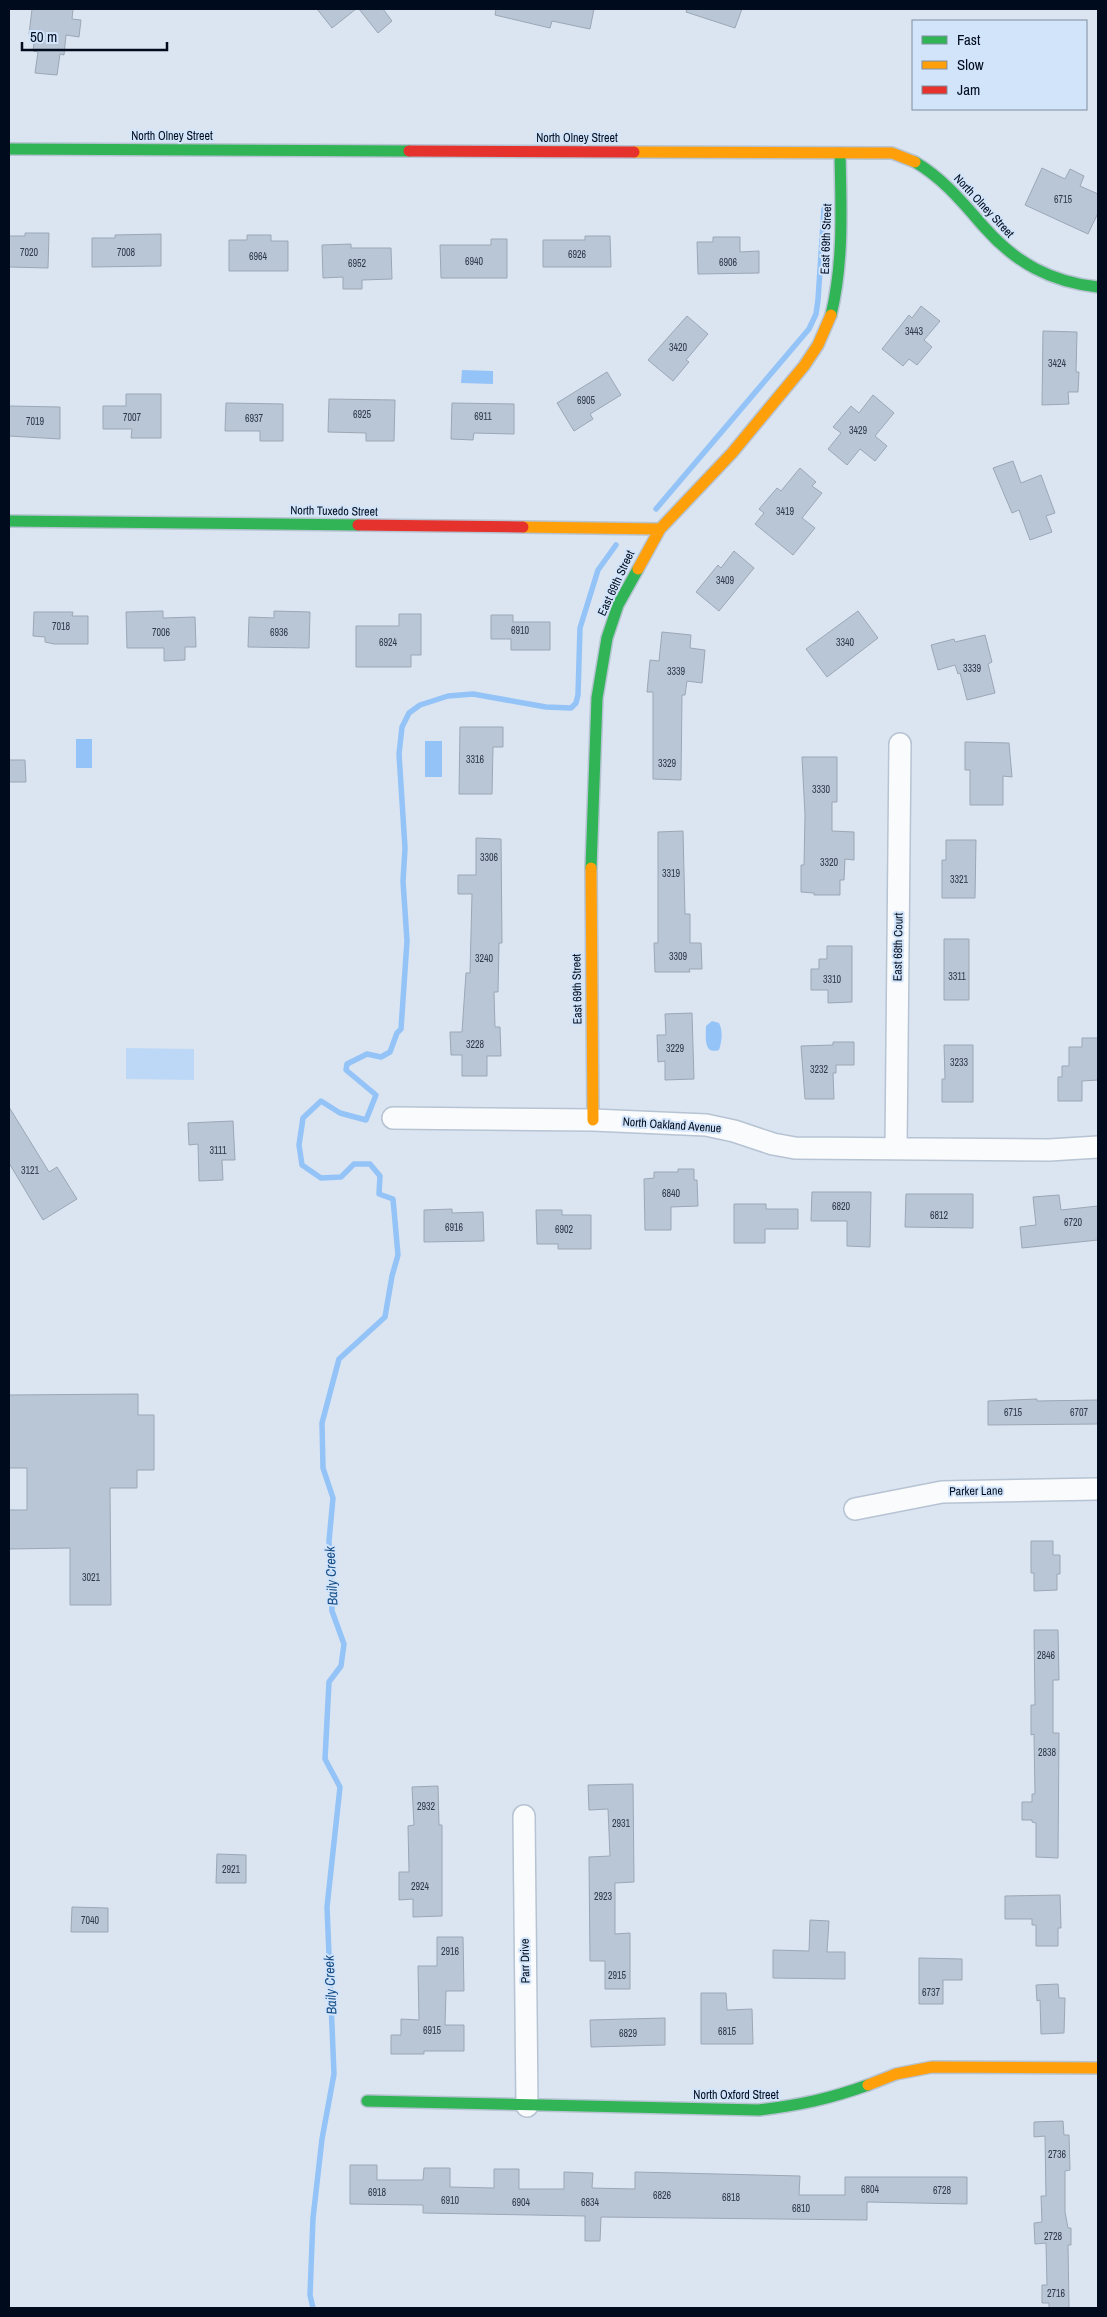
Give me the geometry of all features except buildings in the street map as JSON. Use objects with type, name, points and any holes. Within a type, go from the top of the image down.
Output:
[{"type":"street","name":"North Olney Street","points":[[9,149],[884,152],[913,159],[938,176],[1001,244],[1022,262],[1062,281],[1098,287]]},
{"type":"street","name":"East 69th Street","points":[[593,1120],[590,907],[598,698],[607,638],[618,605],[660,529],[732,453],[804,366],[818,345],[830,320],[837,290],[840,264],[840,153]]},
{"type":"street","name":"North Tuxedo Street","points":[[9,522],[660,529]]},
{"type":"street","name":"East 68th Court","points":[[896,1149],[900,744]]},
{"type":"street","name":"North Oakland Avenue","points":[[394,1118],[593,1120],[717,1126],[773,1144],[795,1148],[1049,1150],[1098,1147]]},
{"type":"street","name":"Parker Lane","points":[[855,1509],[942,1492],[1098,1489]]},
{"type":"street","name":"Parr Drive","points":[[524,1816],[527,2106]]},
{"type":"street","name":"North Oxford Street","points":[[367,2101],[527,2106],[778,2109],[835,2097],[896,2074],[932,2067],[1098,2068]]},
{"type":"shaded area","points":[[126,1048],[194,1049],[194,1080],[126,1079]]},
{"type":"water","points":[[462,370],[493,371],[493,384],[461,383]]},
{"type":"water","points":[[76,739],[92,739],[92,768],[76,768]]},
{"type":"water","points":[[425,741],[442,741],[442,777],[425,777]]},
{"type":"water","points":[[712,1021],[719,1023],[722,1033],[719,1050],[714,1051],[710,1050],[706,1044],[706,1026]]},
{"type":"waterway","points":[[656,509],[809,329],[816,314],[818,300],[824,209]]},
{"type":"waterway","name":"Baily Creek","points":[[313,2308],[310,2295],[313,2218],[322,2139],[334,2074],[327,1907],[340,1787],[325,1759],[329,1682],[341,1666],[344,1644],[332,1611],[329,1541],[333,1498],[323,1468],[322,1423],[339,1359],[385,1317],[392,1276],[398,1255],[393,1199],[379,1194],[380,1176],[370,1164],[354,1164],[341,1177],[321,1178],[302,1165],[299,1145],[303,1118],[321,1101],[340,1113],[366,1120],[376,1095],[346,1070],[347,1064],[367,1054],[381,1057],[390,1052],[397,1033],[401,1029],[407,941],[403,881],[405,848],[399,754],[402,727],[409,713],[420,705],[448,696],[473,694],[546,707],[571,708],[576,703],[578,695],[580,628],[598,570],[616,545]]},
{"type":"traffic: fast","points":[[9,149],[409,151]]},
{"type":"traffic: fast","points":[[831,315],[840,254],[840,153]]},
{"type":"traffic: fast","points":[[915,162],[944,184],[997,240],[1022,261],[1035,269],[1065,281],[1098,287]]},
{"type":"traffic: fast","points":[[9,521],[358,525]]},
{"type":"traffic: fast","points":[[591,868],[597,698],[607,638],[618,605],[638,569]]},
{"type":"traffic: fast","points":[[367,2101],[759,2110],[814,2101],[868,2085]]},
{"type":"traffic: slow","points":[[634,152],[892,153],[915,162]]},
{"type":"traffic: slow","points":[[638,569],[660,529],[732,453],[804,366],[818,345],[831,315]]},
{"type":"traffic: slow","points":[[523,527],[660,529]]},
{"type":"traffic: slow","points":[[591,868],[593,1120]]},
{"type":"traffic: slow","points":[[868,2085],[896,2074],[932,2067],[1098,2068]]},
{"type":"traffic: jam","points":[[409,151],[634,152]]},
{"type":"traffic: jam","points":[[358,525],[523,527]]}]
